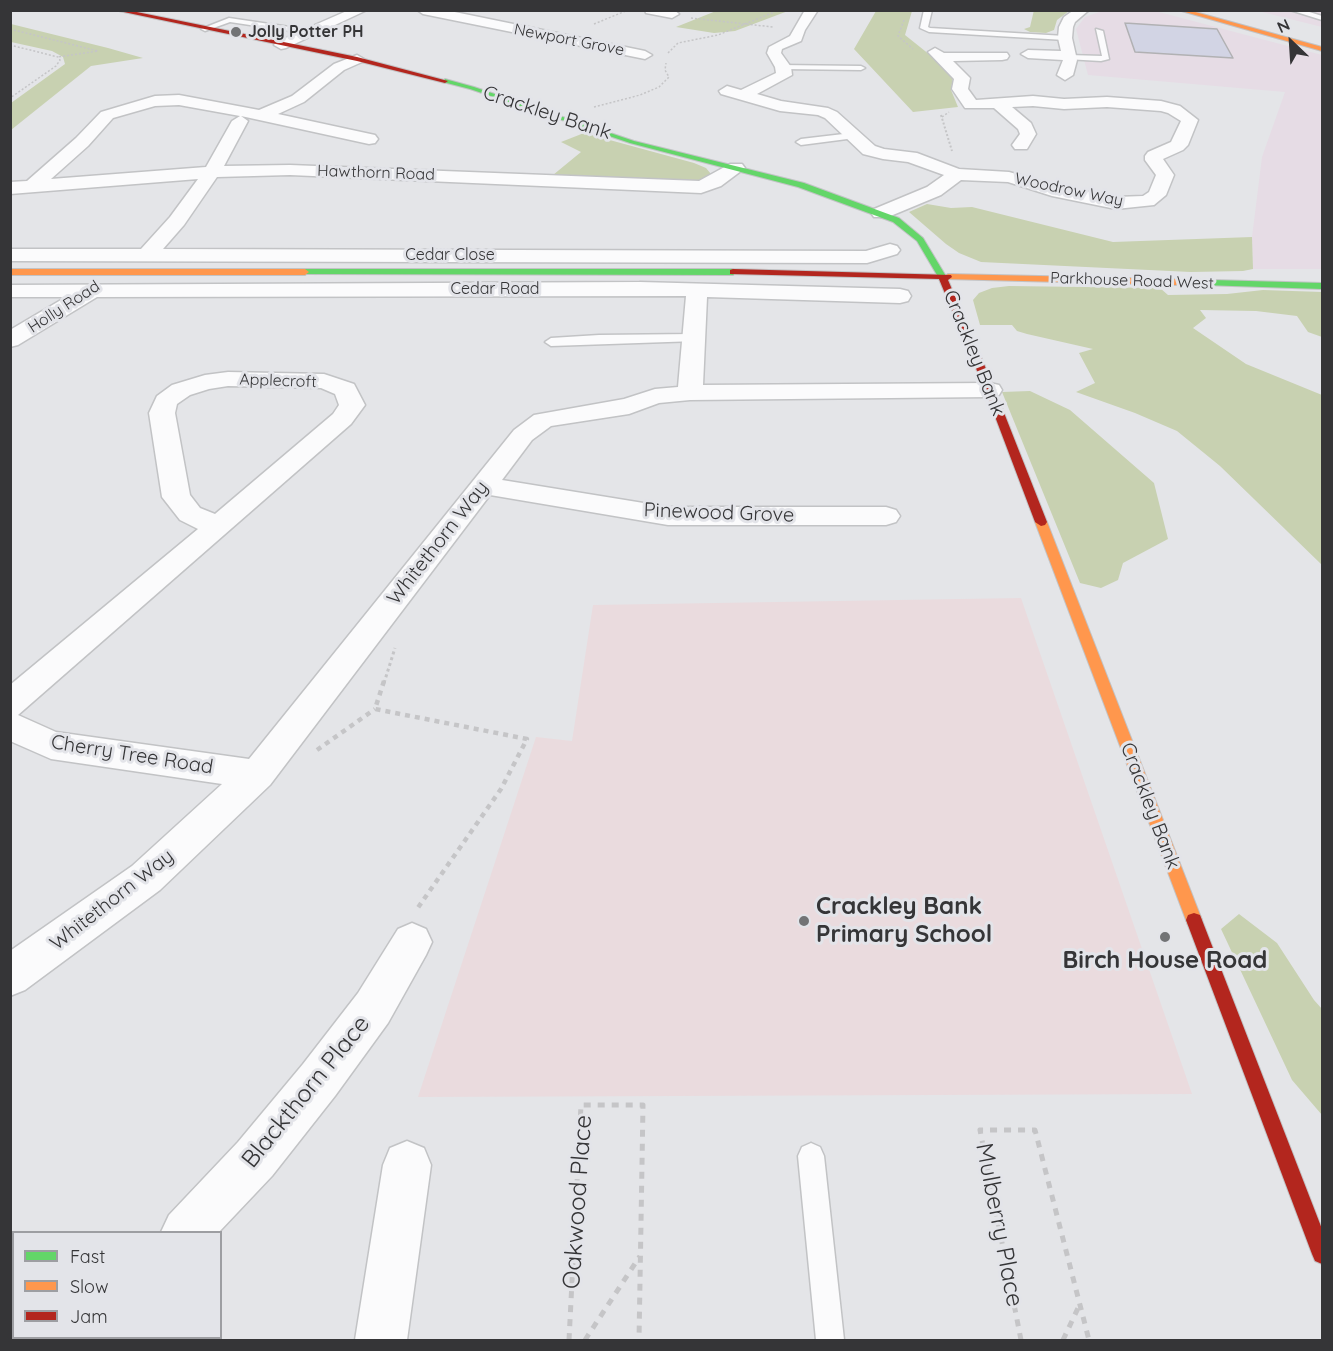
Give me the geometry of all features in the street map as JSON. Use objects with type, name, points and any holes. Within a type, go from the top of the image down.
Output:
[{"type":"main road","name":"Crackley Bank","points":[[116,10],[357,59],[472,88],[632,141],[801,185],[881,213],[896,220],[920,240],[942,275],[990,390],[1323,1254]]},
{"type":"main road","points":[[1180,10],[1323,49]]},
{"type":"main road","points":[[1202,10],[1323,43]]},
{"type":"main road","name":"Cedar Road","points":[[10,272],[465,263],[942,275]]},
{"type":"main road","name":"Parkhouse Road West","points":[[942,275],[1323,286]]},
{"type":"street","points":[[281,45],[361,10]]},
{"type":"street","name":"Newport Grove","points":[[423,10],[645,55]]},
{"type":"street","points":[[459,18],[481,10]]},
{"type":"street","points":[[651,10],[672,14]]},
{"type":"street","points":[[812,10],[798,30],[796,38],[776,47],[774,53],[783,67],[784,75],[735,93],[780,106],[822,111],[831,115],[852,136],[876,152],[911,157],[950,171],[934,191],[881,213]]},
{"type":"street","points":[[1065,75],[1069,56],[1065,38],[1066,27],[1069,20],[1083,10]]},
{"type":"street","points":[[783,28],[798,30]]},
{"type":"street","points":[[974,109],[960,89],[962,78],[938,54],[1002,56]]},
{"type":"street","points":[[1028,54],[1069,56]]},
{"type":"street","points":[[261,115],[298,99],[339,67],[357,59]]},
{"type":"street","points":[[32,186],[82,142],[107,115],[132,106],[178,100],[261,115],[369,139]]},
{"type":"street","name":"Woodrow Way","points":[[950,171],[1009,177],[1052,190],[1116,203],[1147,201],[1157,195],[1165,175],[1154,160],[1154,156],[1177,146],[1182,141],[1190,120],[1174,109],[1161,106],[1107,102],[1064,104],[1033,100],[997,103],[974,109]]},
{"type":"street","points":[[997,103],[1025,127],[1028,134],[1021,145]]},
{"type":"street","points":[[148,254],[177,221],[212,172],[241,125]]},
{"type":"street","name":"Hawthorn Road","points":[[10,188],[212,172],[350,171],[701,187],[714,182],[736,168]]},
{"type":"street","name":"Cedar Close","points":[[10,255],[148,254],[465,263],[867,257],[890,250]]},
{"type":"street","name":"Holly Road","points":[[10,340],[90,292],[115,271]]},
{"type":"street","name":"Cedar Road","points":[[10,291],[628,288],[888,293]]},
{"type":"street","points":[[690,393],[697,290]]},
{"type":"street","name":"Applecroft","points":[[10,705],[218,527],[342,419],[352,405],[345,389],[324,381],[228,379],[205,382],[182,390],[166,401],[162,413],[176,497],[189,514],[218,527]]},
{"type":"street","name":"Whitethorn Way","points":[[10,976],[146,878],[257,775],[483,485],[524,435],[543,420],[629,406],[655,396],[690,393],[990,390]]},
{"type":"street","name":"Pinewood Grove","points":[[483,485],[668,516],[886,516]]},
{"type":"street","name":"Cherry Tree Road","points":[[10,726],[51,745],[257,775]]},
{"type":"street","name":"Blackthorn Place","points":[[188,1231],[255,1159],[319,1080],[373,1008],[412,942]]},
{"type":"street","points":[[381,1341],[407,1165]]},
{"type":"lane","points":[[928,10],[924,28],[929,30],[1065,38]]},
{"type":"lane","points":[[1293,10],[1323,18]]},
{"type":"lane","points":[[205,29],[230,20],[310,32]]},
{"type":"lane","points":[[1069,56],[1101,59],[1106,57],[1099,31]]},
{"type":"lane","points":[[783,67],[861,68]]},
{"type":"lane","points":[[801,142],[852,136]]},
{"type":"lane","points":[[551,342],[693,338]]},
{"type":"lane","points":[[811,1156],[830,1341]]},
{"type":"path","points":[[555,116],[640,95],[659,87],[669,77],[665,70],[666,56],[678,43],[718,35],[779,10]]},
{"type":"path","points":[[672,14],[783,28]]},
{"type":"path","points":[[10,29],[98,51],[58,57],[10,45]]},
{"type":"path","points":[[10,98],[56,66],[60,60],[58,57]]},
{"type":"path","points":[[950,171],[952,152],[941,115],[945,112],[974,109]]},
{"type":"path","points":[[308,757],[375,709],[402,623],[385,610]]},
{"type":"path","points":[[375,709],[527,738],[501,789],[398,937],[412,942]]},
{"type":"path","name":"Oakwood Place","points":[[569,1341],[581,1105],[643,1105],[639,1341]]},
{"type":"path","name":"Mulberry Place","points":[[1021,1341],[980,1130],[1035,1130],[1089,1341]]},
{"type":"path","points":[[585,1341],[641,1254]]},
{"type":"path","points":[[1063,1341],[1079,1305]]},
{"type":"shaded area","points":[[1105,10],[1155,11],[1322,55],[1322,269],[1253,269],[1252,237],[1262,157],[1285,92],[1088,75],[1076,29],[1085,17]]},
{"type":"shaded area","points":[[1258,11],[1322,11],[1322,27]]},
{"type":"shaded area","name":"Crackley Bank Primary School","points":[[1021,598],[1192,1094],[418,1097],[536,737],[572,741],[593,605]]},
{"type":"green space","points":[[1034,10],[1069,11],[1057,20],[1054,30],[1046,33],[1030,32],[1024,29],[1030,27]]},
{"type":"green space","points":[[716,11],[788,11],[735,31],[714,33],[676,27]]},
{"type":"green space","points":[[876,11],[912,11],[905,35],[950,71],[953,77],[951,90],[958,107],[913,112],[854,49]]},
{"type":"green space","points":[[11,24],[143,58],[91,66],[11,130],[11,103],[65,64],[63,57],[52,51],[11,42]]},
{"type":"green space","points":[[584,133],[694,163],[706,168],[711,174],[708,178],[699,181],[684,182],[553,175],[581,152],[561,142]]},
{"type":"green space","points":[[927,204],[951,208],[972,207],[1113,242],[1252,237],[1253,269],[1191,272],[981,262],[959,253],[946,244],[909,212]]},
{"type":"green space","points":[[1009,286],[1160,288],[1168,295],[1227,294],[1263,290],[1322,292],[1322,337],[1308,332],[1297,316],[1256,311],[1200,310],[1206,318],[1193,328],[1246,364],[1322,395],[1322,565],[1220,466],[1177,431],[1076,392],[1095,383],[1079,353],[1093,349],[1027,334],[1017,331],[1012,325],[980,325],[973,300],[979,293],[992,288]]},
{"type":"green space","points":[[1030,391],[1070,410],[1154,483],[1168,539],[1123,563],[1118,580],[1101,588],[1080,583],[1002,392]]},
{"type":"green space","points":[[1239,914],[1277,943],[1322,1009],[1322,1115],[1292,1080],[1221,929]]},
{"type":"building","points":[[1125,23],[1217,29],[1233,58],[1135,52]]},
{"type":"traffic: fast","points":[[445,81],[632,142],[801,185],[896,220],[920,240],[943,278]]},
{"type":"traffic: fast","points":[[305,272],[733,272]]},
{"type":"traffic: fast","points":[[1176,282],[1322,286]]},
{"type":"traffic: slow","points":[[1180,10],[1322,49]]},
{"type":"traffic: slow","points":[[10,272],[305,272]]},
{"type":"traffic: slow","points":[[948,277],[1176,282]]},
{"type":"traffic: slow","points":[[1041,522],[1194,920]]},
{"type":"traffic: jam","points":[[116,10],[357,59],[445,81]]},
{"type":"traffic: jam","points":[[733,272],[948,277]]},
{"type":"traffic: jam","points":[[943,278],[990,390],[1041,522]]},
{"type":"traffic: jam","points":[[1194,920],[1322,1254]]},
{"type":"place","name":"Jolly Potter PH","points":[[236,32]]},
{"type":"place","name":"Crackley Bank Primary School","points":[[804,921]]},
{"type":"place","name":"Birch House Road","points":[[1165,937]]}]
